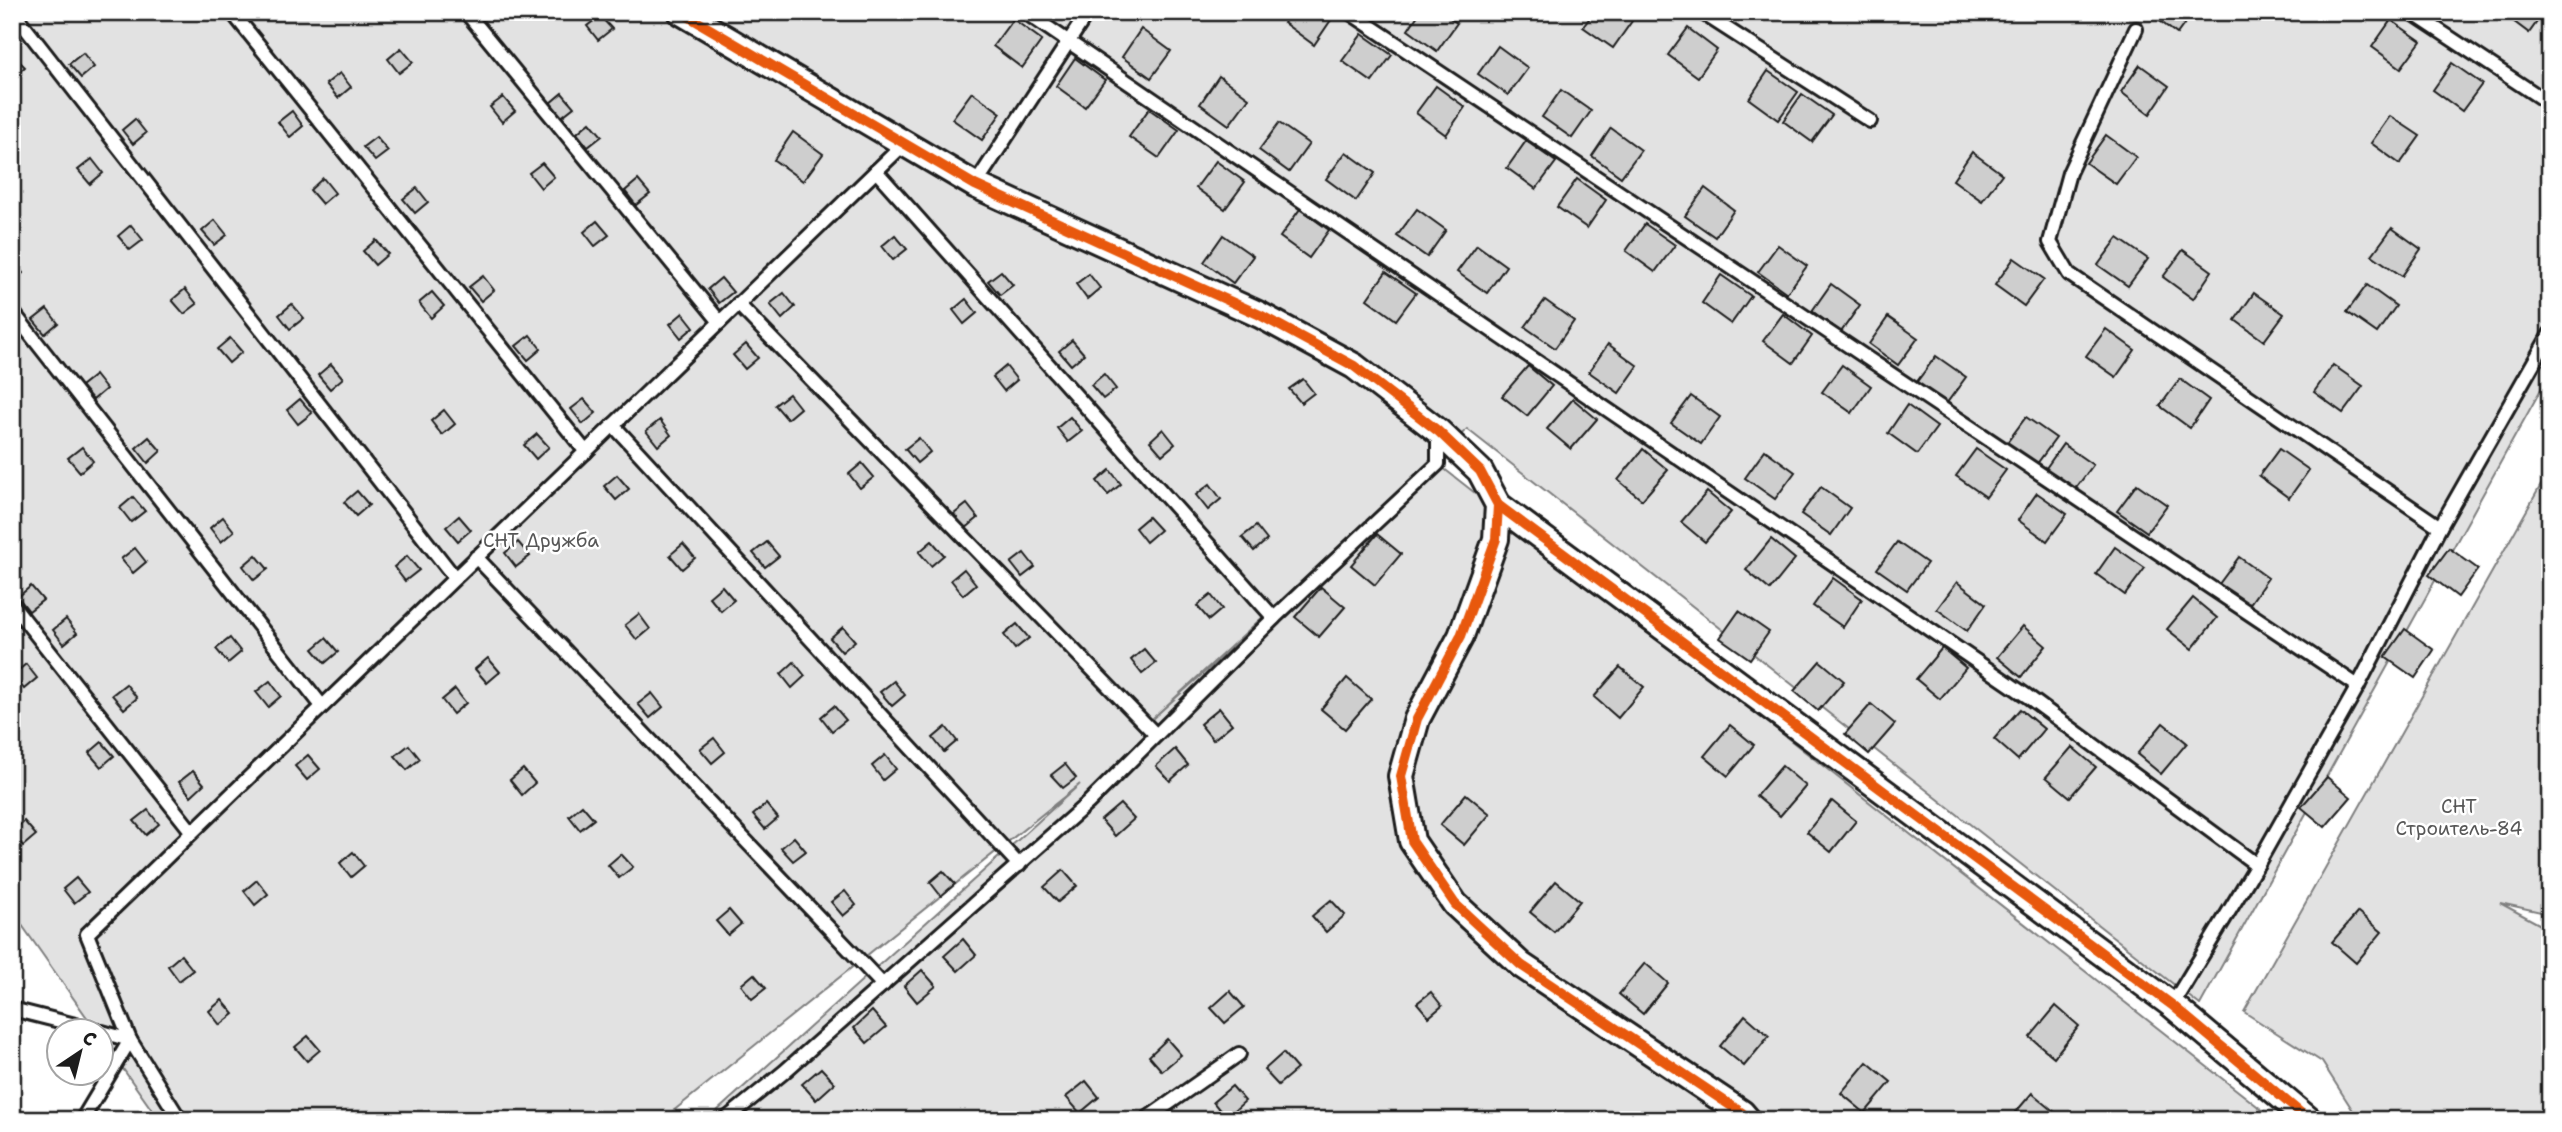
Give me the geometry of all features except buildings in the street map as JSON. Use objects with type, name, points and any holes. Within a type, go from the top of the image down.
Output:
[{"type":"street","points":[[681,12],[975,185],[1260,316],[1354,366],[1438,431],[1480,471],[1498,505],[2172,1005],[2309,1120]]},
{"type":"street","points":[[1498,505],[1496,539],[1492,551],[1461,636],[1417,719],[1401,776],[1412,841],[1455,904],[1521,965],[1742,1113],[1748,1120]]},
{"type":"lane","points":[[13,12],[455,578]]},
{"type":"lane","points":[[232,12],[586,452]]},
{"type":"lane","points":[[466,12],[720,321]]},
{"type":"lane","points":[[1025,12],[2027,696],[2257,865]]},
{"type":"lane","points":[[975,185],[1088,12]]},
{"type":"lane","points":[[1349,12],[2358,686]]},
{"type":"lane","points":[[1701,12],[1870,121]]},
{"type":"lane","points":[[2411,12],[2550,104]]},
{"type":"lane","points":[[2136,29],[2069,173],[2050,242],[2068,274],[2440,527]]},
{"type":"lane","points":[[180,1120],[130,1040],[87,934],[903,145]]},
{"type":"lane","points":[[876,171],[1275,618]]},
{"type":"lane","points":[[738,304],[1156,735]]},
{"type":"lane","points":[[12,311],[323,706]]},
{"type":"lane","points":[[2172,1005],[2257,865],[2358,686],[2440,527],[2550,334]]},
{"type":"lane","points":[[613,425],[1019,865]]},
{"type":"lane","points":[[725,1120],[784,1072],[1088,803],[1275,618],[1438,464],[1438,431]]},
{"type":"lane","points":[[476,557],[883,985]]},
{"type":"lane","points":[[12,604],[192,832]]},
{"type":"lane","points":[[12,1009],[46,1018]]},
{"type":"lane","points":[[116,1036],[130,1040]]},
{"type":"lane","points":[[82,1120],[130,1040]]},
{"type":"lane","points":[[1145,1120],[1239,1054]]},
{"type":"green space","name":"СНТ Дружба","points":[[12,12],[2550,12],[2550,373],[2200,1005],[1467,429],[1152,719],[1438,464],[2275,1120],[707,1120],[1080,784],[662,1120],[159,1120],[116,1059],[116,1016],[86,1016],[12,911]]},
{"type":"green space","name":"СНТ Строитель-84","points":[[2550,469],[2550,914],[2500,903],[2550,930],[2550,1120],[2359,1120],[2322,1062],[2244,1012]]},
{"type":"cycle path","points":[[681,12],[975,185],[1260,315],[1354,366],[1438,431],[1480,471],[1498,505],[1496,539],[1461,636],[1417,719],[1401,776],[1412,841],[1455,904],[1521,965],[1742,1113],[1748,1120]]},
{"type":"cycle path","points":[[1498,505],[2172,1005],[2309,1120]]}]
